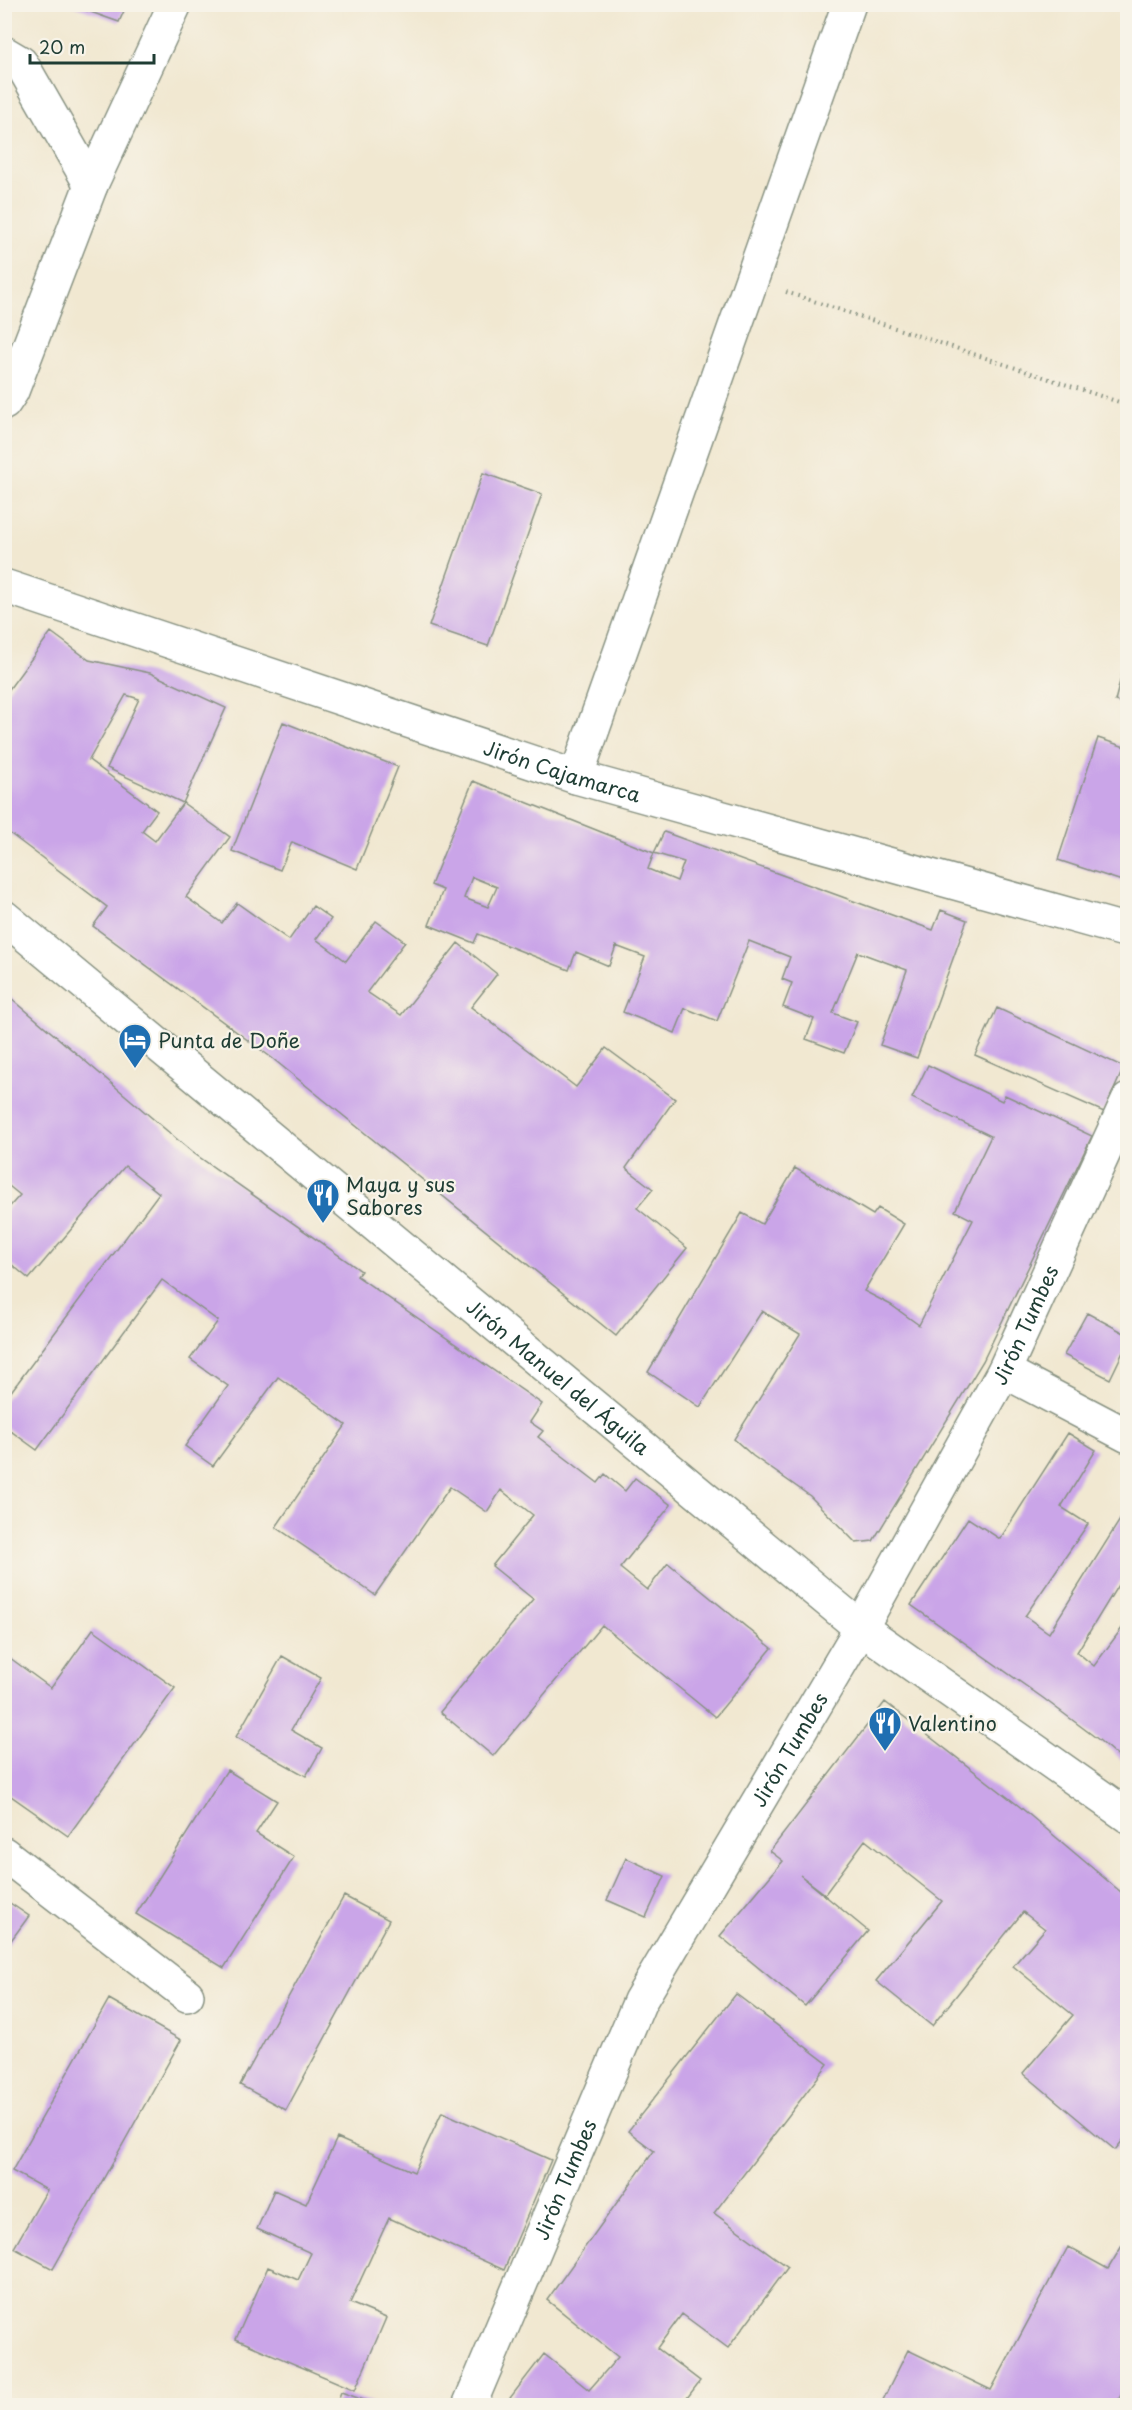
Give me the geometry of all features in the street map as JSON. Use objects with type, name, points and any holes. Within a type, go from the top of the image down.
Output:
[{"type":"street","points":[[4,404],[12,391],[91,185],[175,4]]},
{"type":"street","points":[[576,777],[849,4]]},
{"type":"street","points":[[4,53],[21,63],[91,185]]},
{"type":"street","name":"Jirón Cajamarca","points":[[4,586],[576,777],[1128,931]]},
{"type":"street","name":"Jirón Manuel del Águila","points":[[4,917],[861,1628],[1128,1816]]},
{"type":"street","name":"Jirón Tumbes","points":[[469,2406],[640,2001],[861,1628],[1004,1371],[1128,1100]]},
{"type":"street","points":[[1004,1371],[1128,1436]]},
{"type":"street","points":[[4,1854],[187,1995]]},
{"type":"path","points":[[751,280],[1128,405]]},
{"type":"building","points":[[68,4],[127,4],[119,22]]},
{"type":"building","points":[[483,473],[542,494],[488,646],[429,626]]},
{"type":"building","points":[[51,632],[89,660],[150,673],[226,708],[183,803],[230,837],[186,897],[222,923],[237,903],[289,940],[313,906],[331,919],[316,939],[346,961],[376,921],[405,942],[367,992],[401,1015],[458,943],[497,974],[471,1007],[576,1087],[606,1048],[675,1099],[626,1168],[653,1189],[637,1208],[687,1248],[616,1336],[272,1058],[93,926],[107,907],[4,829],[4,696]],"holes":[[[126,695],[139,699],[107,768],[183,803],[155,841],[142,831],[157,811],[89,760]]]},
{"type":"building","points":[[1128,650],[1128,704],[1115,701]]},
{"type":"building","points":[[283,722],[398,767],[357,869],[292,842],[280,870],[232,851]]},
{"type":"building","points":[[1098,738],[1128,748],[1128,883],[1058,860]]},
{"type":"building","points":[[473,781],[654,853],[664,832],[933,930],[941,910],[967,920],[917,1058],[880,1045],[907,970],[858,952],[833,1013],[857,1022],[844,1053],[806,1039],[814,1019],[783,1007],[792,983],[782,979],[790,957],[749,941],[717,1021],[685,1008],[675,1033],[623,1012],[645,957],[616,946],[609,966],[576,952],[569,970],[478,934],[474,943],[429,925],[443,890],[431,885]],"holes":[[[654,853],[684,862],[677,881],[648,869]],[[472,877],[497,887],[488,907],[464,898]]]},
{"type":"building","points":[[4,992],[192,1152],[361,1271],[357,1276],[542,1404],[530,1422],[543,1431],[538,1437],[598,1483],[605,1474],[625,1491],[635,1478],[671,1505],[620,1568],[647,1590],[668,1563],[772,1648],[715,1717],[602,1625],[493,1756],[440,1712],[533,1599],[492,1566],[533,1515],[501,1490],[487,1512],[450,1487],[375,1595],[276,1527],[346,1425],[278,1377],[213,1466],[185,1446],[228,1386],[190,1359],[218,1321],[162,1280],[37,1450],[4,1426],[4,1401],[159,1193],[125,1166],[29,1279],[4,1258],[4,1213],[20,1195],[4,1182]]},
{"type":"building","points":[[997,1008],[1124,1067],[1104,1112],[975,1055]]},
{"type":"building","points":[[928,1065],[1002,1101],[1005,1095],[1092,1136],[983,1361],[873,1541],[856,1543],[810,1496],[753,1456],[734,1439],[800,1334],[762,1311],[700,1407],[648,1372],[742,1213],[762,1224],[795,1168],[873,1215],[878,1208],[904,1224],[864,1291],[891,1305],[919,1325],[973,1220],[955,1211],[991,1136],[912,1098]]},
{"type":"building","points":[[1087,1313],[1128,1335],[1128,1352],[1124,1350],[1110,1379],[1064,1355]]},
{"type":"building","points":[[1068,1433],[1096,1450],[1061,1507],[1088,1524],[1025,1616],[1049,1633],[1128,1507],[1128,1584],[1121,1580],[1077,1652],[1094,1666],[1128,1620],[1128,1765],[1043,1698],[911,1605],[968,1518],[1000,1539]]},
{"type":"building","points":[[93,1629],[175,1688],[68,1836],[4,1791],[4,1658],[6,1655],[51,1688]]},
{"type":"building","points":[[282,1656],[321,1678],[291,1730],[322,1748],[306,1776],[236,1737]]},
{"type":"building","points":[[885,1702],[1019,1806],[1128,1898],[1128,2134],[1115,2150],[1023,2073],[1073,2015],[1013,1966],[1045,1929],[1023,1912],[932,2026],[876,1981],[942,1901],[865,1840],[825,1894],[800,1875],[868,1931],[805,2006],[720,1936],[783,1861],[770,1851]]},
{"type":"building","points":[[227,1770],[277,1801],[256,1833],[294,1857],[224,1968],[136,1914]]},
{"type":"building","points":[[626,1858],[665,1876],[646,1917],[607,1900]]},
{"type":"building","points":[[344,1896],[389,1920],[286,2110],[240,2085]]},
{"type":"building","points":[[4,1899],[29,1916],[4,1950]]},
{"type":"building","points":[[736,1994],[828,2064],[714,2213],[788,2267],[728,2348],[682,2314],[657,2348],[700,2381],[681,2406],[520,2406],[510,2398],[544,2354],[589,2390],[618,2357],[547,2300],[654,2151],[628,2131]]},
{"type":"building","points":[[109,1999],[181,2040],[53,2269],[14,2248],[47,2190],[12,2171]]},
{"type":"building","points":[[442,2112],[551,2160],[504,2270],[389,2218],[350,2303],[386,2318],[355,2390],[236,2339],[268,2267],[298,2280],[311,2253],[257,2229],[274,2190],[306,2204],[337,2138],[414,2172]]},
{"type":"building","points":[[1128,2236],[1128,2382],[1115,2406],[880,2406],[908,2350],[991,2390],[1068,2247],[1108,2269]]},
{"type":"building","points":[[341,2392],[378,2405],[336,2406]]},
{"type":"place","name":"Punta de Doñe","points":[[135,1069]]},
{"type":"place","name":"Maya y sus Sabores","points":[[323,1224]]},
{"type":"place","name":"Valentino","points":[[885,1752]]}]
